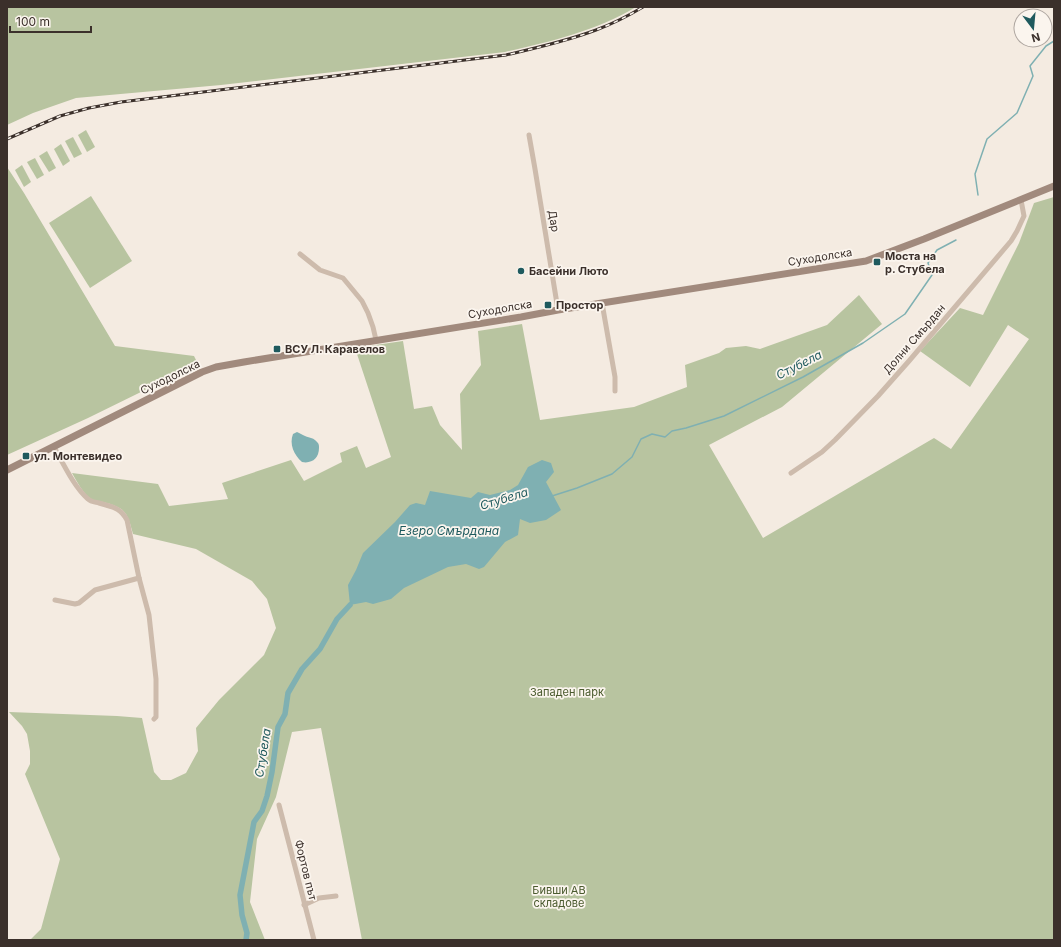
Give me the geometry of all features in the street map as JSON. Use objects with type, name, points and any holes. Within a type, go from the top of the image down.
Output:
[{"type":"street","name":"Дар","points":[[528,135],[558,310]]},
{"type":"street","name":"Суходолска","points":[[7,470],[202,372],[216,367],[558,310],[866,261],[924,240],[1054,186]]},
{"type":"street","name":"Долни Смърдан","points":[[791,473],[822,452],[835,440],[910,361],[1011,241],[1024,216],[1021,200]]},
{"type":"street","points":[[300,254],[320,270],[343,278],[362,301],[373,326],[376,340]]},
{"type":"street","points":[[602,303],[615,377],[615,391]]},
{"type":"street","points":[[54,447],[78,488],[88,499],[116,507],[127,520],[139,578],[149,615],[152,637],[156,679],[156,717],[154,719]]},
{"type":"street","points":[[55,600],[79,604],[96,590],[139,578]]},
{"type":"street","name":"Фортов път","points":[[279,805],[314,940]]},
{"type":"street","points":[[304,905],[319,898],[336,896]]},
{"type":"green space","points":[[7,7],[636,7],[605,23],[572,35],[505,52],[221,85],[76,98],[33,113],[7,125]]},
{"type":"green space","points":[[86,130],[95,147],[87,152],[78,135]]},
{"type":"green space","points":[[73,137],[82,154],[74,158],[65,141]]},
{"type":"green space","points":[[61,144],[70,161],[63,166],[54,149]]},
{"type":"green space","points":[[47,151],[56,168],[49,172],[39,156]]},
{"type":"green space","points":[[35,158],[44,175],[37,179],[27,162]]},
{"type":"green space","points":[[22,165],[31,182],[24,187],[15,170]]},
{"type":"green space","points":[[7,167],[115,346],[194,356],[198,364],[88,418],[7,455]]},
{"type":"green space","points":[[91,196],[132,261],[90,288],[49,223]]},
{"type":"green space","name":"Западен парк","points":[[1054,197],[1054,940],[362,940],[321,728],[292,732],[276,797],[257,839],[250,902],[265,940],[30,940],[41,929],[60,859],[25,774],[30,764],[30,751],[27,734],[9,712],[142,718],[154,772],[161,780],[171,780],[186,773],[198,751],[196,728],[219,700],[264,655],[276,628],[267,599],[252,581],[196,549],[133,534],[127,516],[121,509],[117,506],[88,497],[72,473],[158,484],[169,506],[228,499],[222,483],[291,460],[304,481],[342,462],[340,453],[357,446],[366,468],[391,457],[355,348],[403,341],[414,409],[432,406],[440,425],[462,450],[460,394],[481,365],[478,331],[522,324],[540,420],[634,407],[687,387],[685,365],[719,353],[726,348],[746,346],[760,349],[827,325],[859,295],[882,324],[782,407],[709,445],[763,538],[934,438],[951,449],[1029,339],[1008,325],[970,387],[920,351],[960,308],[983,315],[1019,243],[1034,203]]},
{"type":"water","points":[[297,432],[313,439],[319,444],[319,452],[314,460],[302,462],[295,453],[292,445],[292,438],[293,434]]},
{"type":"water","name":"Езеро Смърдана","points":[[542,460],[551,463],[554,472],[546,482],[561,510],[546,520],[530,523],[520,519],[518,535],[505,542],[484,567],[479,569],[466,564],[448,567],[404,588],[391,599],[373,604],[366,602],[350,605],[348,585],[363,553],[410,505],[416,503],[425,505],[430,491],[471,498],[478,492],[490,495],[510,490],[518,485],[528,467]]},
{"type":"waterway","name":"Стубела","points":[[978,195],[975,174],[987,139],[1017,113],[1033,76],[1030,66],[1046,46],[1054,41]]},
{"type":"waterway","name":"Стубела","points":[[552,496],[612,474],[632,457],[641,439],[652,434],[665,437],[672,431],[724,416],[803,377],[863,343],[905,314],[932,275],[928,263],[937,250],[956,240]]},
{"type":"waterway","name":"Стубела","points":[[246,940],[247,933],[242,915],[240,895],[254,822],[262,811],[267,796],[278,727],[285,714],[288,693],[302,669],[320,649],[337,619],[350,605]]},
{"type":"railway","points":[[7,139],[60,116],[89,108],[121,102],[506,55],[585,34],[626,17],[643,7]]},
{"type":"place","name":"Моста на р. Стубела","points":[[877,262]]},
{"type":"place","name":"Басейни Люто","points":[[521,271]]},
{"type":"place","name":"Простор","points":[[548,305]]},
{"type":"place","name":"ВСУ Л. Каравелов","points":[[277,349]]},
{"type":"place","name":"ул. Монтевидео","points":[[26,456]]},
{"type":"park label","name":"Бивши АВ складове","points":[[559,896]]}]
